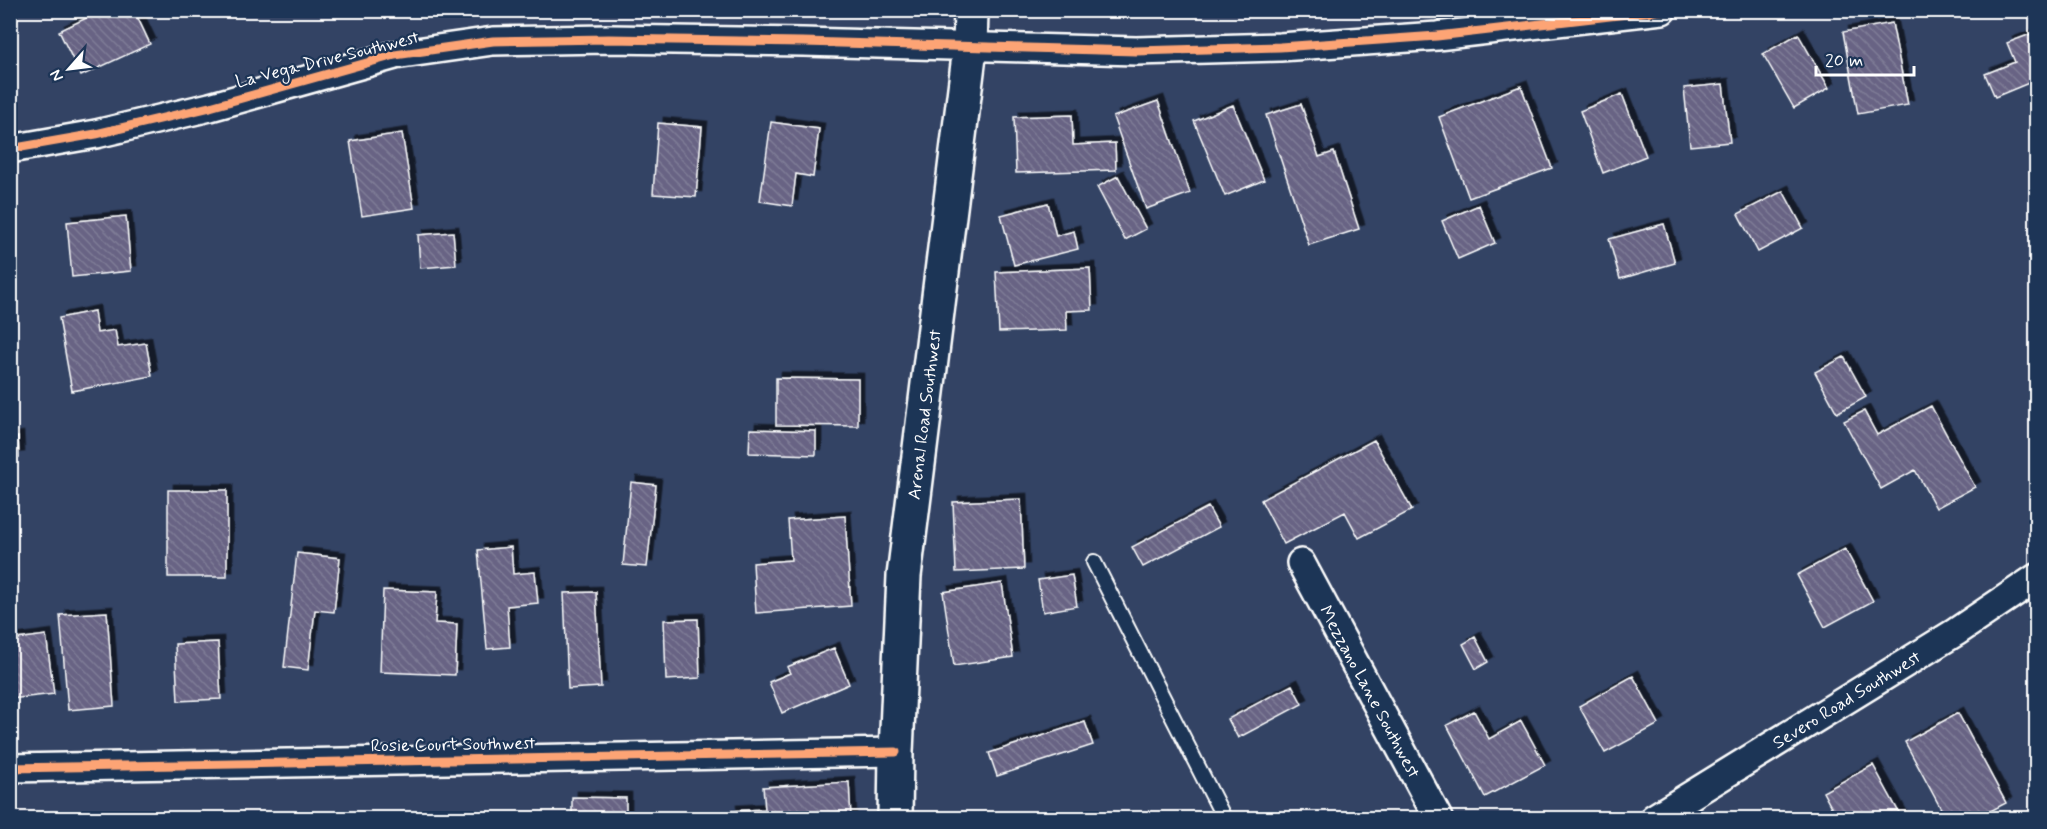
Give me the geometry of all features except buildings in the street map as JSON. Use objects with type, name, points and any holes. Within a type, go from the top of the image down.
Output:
[{"type":"street","name":"Arenal Road Southwest","points":[[896,819],[896,752],[904,576],[970,48],[971,10]]},
{"type":"street","name":"La Vega Drive Southwest","points":[[10,149],[96,134],[210,107],[395,55],[493,41],[609,39],[803,42],[1136,51],[1280,47],[1437,36],[1662,10]]},
{"type":"street","name":"Mezzano Lane Southwest","points":[[1301,562],[1438,819]]},
{"type":"street","name":"Severo Road Southwest","points":[[1654,819],[1956,632],[2037,578]]},
{"type":"street","name":"Rosie Court Southwest","points":[[10,768],[896,752]]},
{"type":"lane","points":[[1094,562],[1224,819]]},
{"type":"cycle path","points":[[10,149],[96,134],[210,107],[395,55],[493,41],[609,39],[803,42],[1136,51],[1280,47],[1437,36],[1662,10]]},
{"type":"cycle path","points":[[10,768],[896,752]]}]
